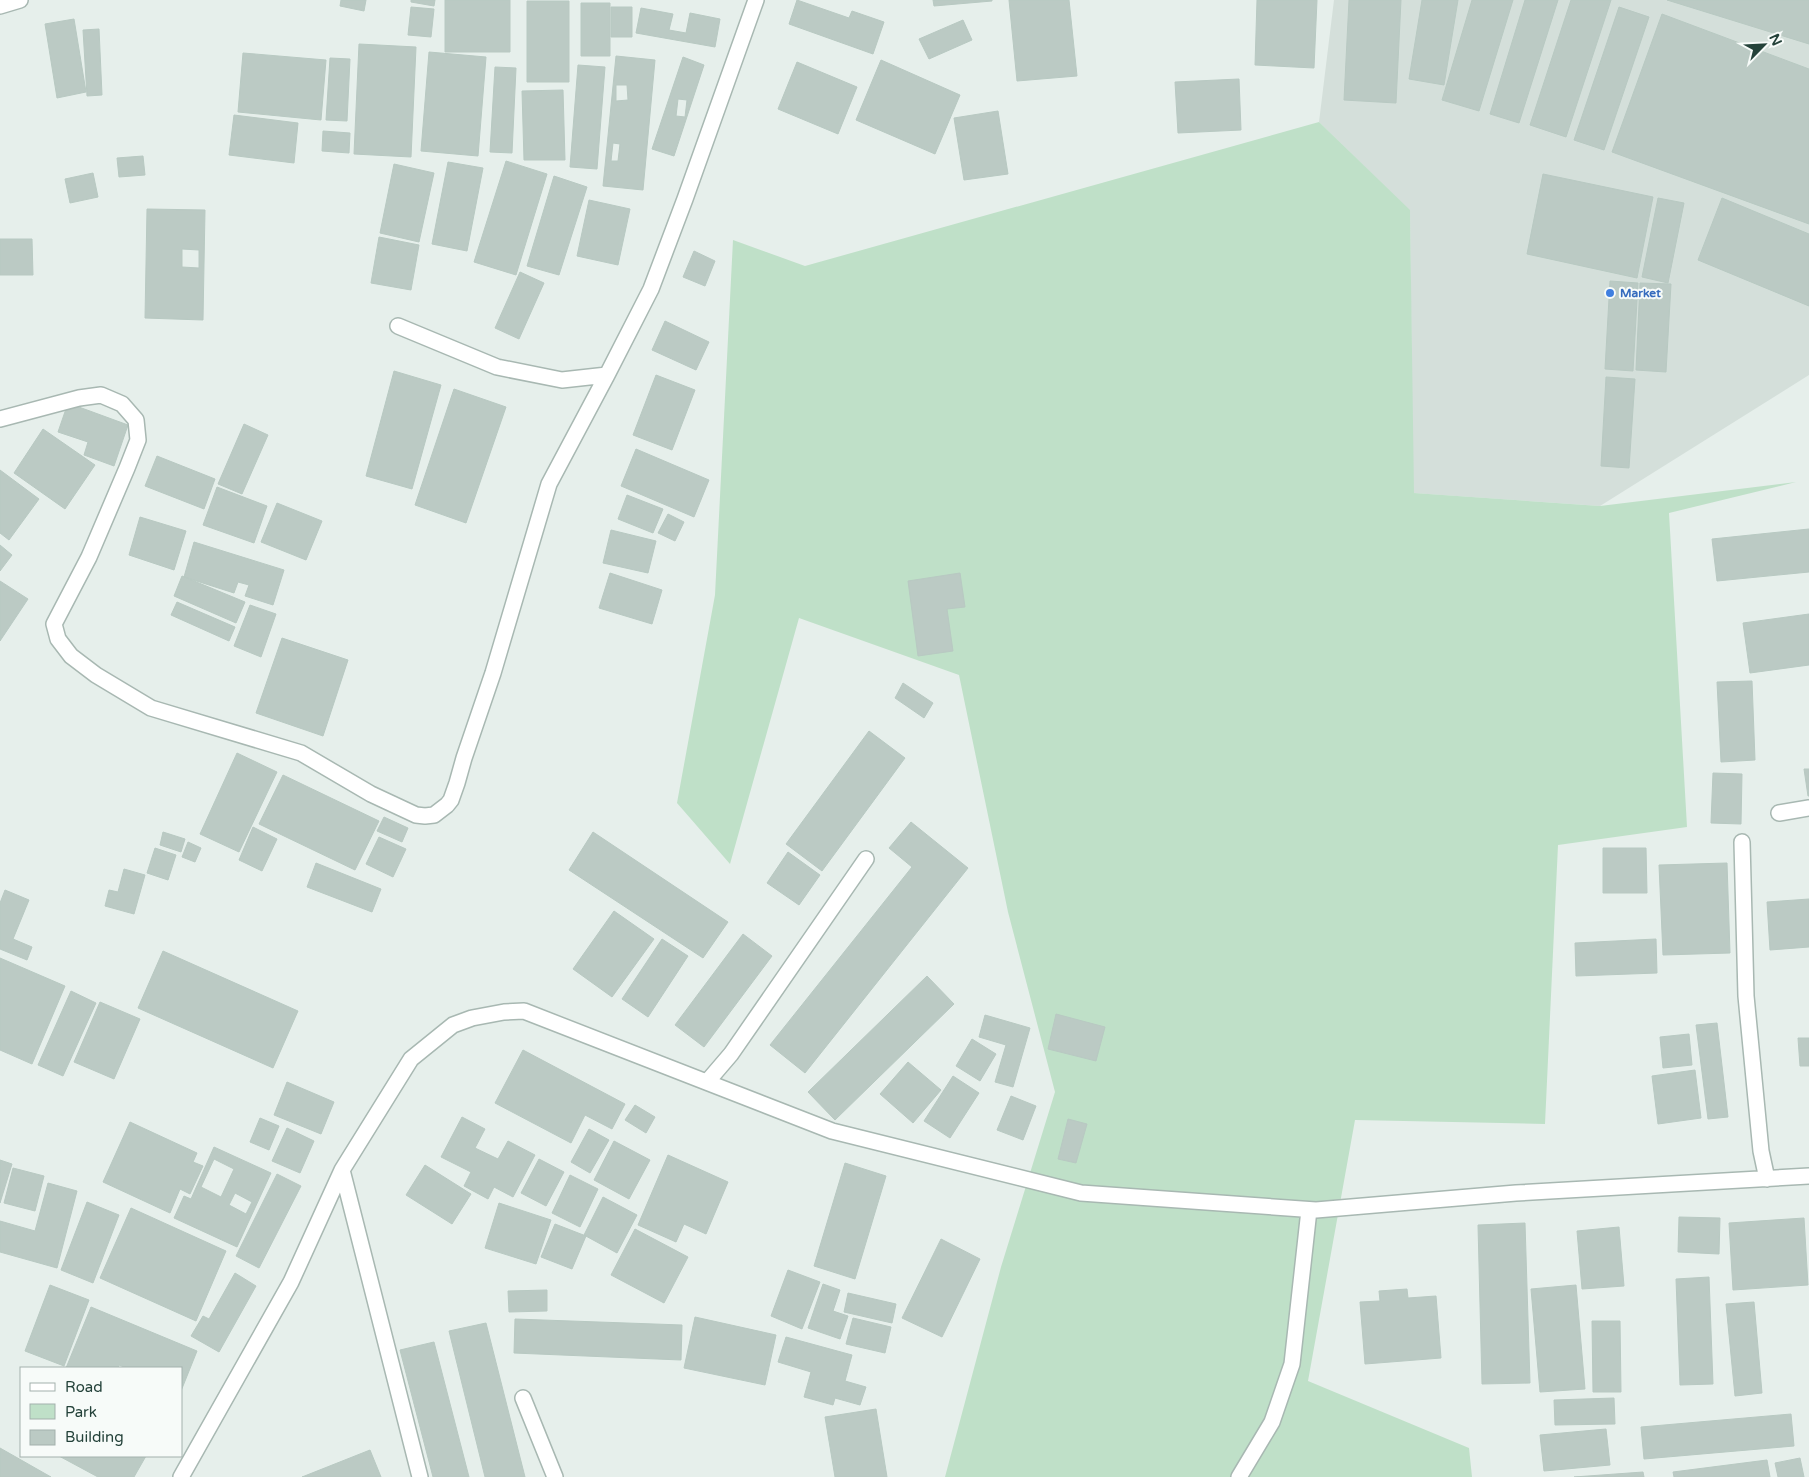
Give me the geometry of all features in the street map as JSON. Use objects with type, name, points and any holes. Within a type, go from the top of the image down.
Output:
[{"type":"street","points":[[0,6],[20,0]]},
{"type":"street","points":[[0,419],[79,398],[101,395],[122,404],[136,420],[138,440],[127,468],[89,557],[54,624],[58,639],[71,656],[96,675],[151,708],[301,753],[371,794],[406,811],[425,816],[434,815],[451,800],[493,673],[549,484],[651,289],[756,0]]},
{"type":"street","points":[[398,326],[498,367],[562,380],[607,375]]},
{"type":"street","points":[[1779,813],[1809,808]]},
{"type":"street","points":[[1742,842],[1746,996],[1761,1151],[1767,1178]]},
{"type":"street","points":[[708,1082],[731,1054],[866,859]]},
{"type":"street","points":[[181,1477],[291,1282],[342,1170],[411,1059],[453,1025],[472,1018],[504,1012],[524,1011],[832,1131],[1081,1193],[1309,1210],[1516,1193],[1809,1176]]},
{"type":"street","points":[[342,1170],[420,1477]]},
{"type":"street","points":[[1239,1477],[1272,1422],[1292,1364],[1309,1210]]},
{"type":"street","points":[[523,1398],[556,1477]]},
{"type":"shaded area","name":"Market","points":[[1334,0],[1809,0],[1809,375],[1600,506],[1413,493],[1410,211],[1319,122]]},
{"type":"green space","points":[[1319,122],[1410,210],[1414,493],[1600,506],[1796,482],[1669,513],[1687,827],[1558,845],[1545,1124],[1355,1120],[1308,1381],[1469,1448],[1472,1477],[945,1477],[1001,1267],[1055,1092],[1008,912],[959,675],[799,618],[730,864],[677,803],[715,595],[733,240],[805,266]]},
{"type":"building","points":[[341,0],[366,0],[364,11],[340,6]]},
{"type":"building","points":[[411,0],[435,0],[434,6],[411,2]]},
{"type":"building","points":[[445,0],[510,0],[510,52],[445,52]]},
{"type":"building","points":[[797,0],[849,18],[852,11],[884,22],[873,54],[789,24]]},
{"type":"building","points":[[933,0],[992,0],[992,1],[934,6]]},
{"type":"building","points":[[1009,0],[1069,0],[1077,76],[1017,81]]},
{"type":"building","points":[[1257,0],[1317,0],[1314,68],[1255,65]]},
{"type":"building","points":[[1349,0],[1401,0],[1396,103],[1344,100]]},
{"type":"building","points":[[1422,0],[1458,0],[1444,85],[1409,79]]},
{"type":"building","points":[[1472,0],[1513,0],[1479,111],[1442,100]]},
{"type":"building","points":[[1525,0],[1558,0],[1519,123],[1490,114]]},
{"type":"building","points":[[1571,0],[1611,0],[1566,137],[1530,125]]},
{"type":"building","points":[[1667,0],[1809,0],[1809,44]]},
{"type":"building","points":[[527,1],[569,1],[569,82],[527,82]]},
{"type":"building","points":[[581,3],[610,3],[610,56],[581,56]]},
{"type":"building","points":[[411,7],[434,9],[431,37],[408,35]]},
{"type":"building","points":[[611,7],[632,7],[632,37],[611,37]]},
{"type":"building","points":[[1619,7],[1649,17],[1604,150],[1574,140]]},
{"type":"building","points":[[641,8],[673,14],[669,30],[686,33],[690,13],[720,19],[715,47],[636,33]]},
{"type":"building","points":[[1662,14],[1809,69],[1809,224],[1612,152]]},
{"type":"building","points":[[74,19],[86,92],[57,98],[45,24]]},
{"type":"building","points":[[963,20],[972,40],[929,59],[919,39]]},
{"type":"building","points":[[99,29],[102,95],[87,96],[83,30]]},
{"type":"building","points":[[359,44],[416,47],[411,157],[354,154]]},
{"type":"building","points":[[429,52],[486,57],[478,156],[421,151]]},
{"type":"building","points":[[243,53],[326,60],[321,120],[238,112]]},
{"type":"building","points":[[616,56],[655,60],[643,190],[603,186]],"holes":[[[616,85],[627,85],[628,100],[616,101]],[[613,143],[620,144],[618,161],[611,161]]]},
{"type":"building","points":[[683,57],[704,65],[674,156],[652,149]],"holes":[[[678,99],[687,100],[685,117],[676,116]]]},
{"type":"building","points":[[330,58],[350,59],[347,121],[326,120]]},
{"type":"building","points":[[881,60],[960,95],[935,154],[856,120]]},
{"type":"building","points":[[797,62],[857,87],[838,134],[778,109]]},
{"type":"building","points":[[578,65],[605,67],[597,169],[570,167]]},
{"type":"building","points":[[495,67],[516,68],[512,153],[490,152]]},
{"type":"building","points":[[1239,79],[1241,130],[1178,133],[1175,82]]},
{"type":"building","points":[[563,90],[565,160],[524,160],[522,91]]},
{"type":"building","points":[[998,111],[1008,174],[964,180],[954,118]]},
{"type":"building","points":[[234,115],[298,123],[294,163],[229,155]]},
{"type":"building","points":[[323,131],[350,133],[349,153],[322,151]]},
{"type":"building","points":[[143,156],[145,175],[119,177],[117,158]]},
{"type":"building","points":[[506,161],[547,174],[516,275],[474,262]]},
{"type":"building","points":[[448,162],[483,168],[467,251],[432,244]]},
{"type":"building","points":[[394,164],[434,173],[419,242],[380,233]]},
{"type":"building","points":[[93,173],[98,197],[70,203],[65,179]]},
{"type":"building","points":[[1543,174],[1653,197],[1637,278],[1527,254]]},
{"type":"building","points":[[554,176],[587,187],[559,275],[527,266]]},
{"type":"building","points":[[1658,198],[1684,203],[1668,283],[1642,277]]},
{"type":"building","points":[[1722,198],[1809,234],[1809,306],[1698,260]]},
{"type":"building","points":[[589,200],[630,209],[618,265],[577,256]]},
{"type":"building","points":[[147,209],[205,210],[203,320],[145,318]],"holes":[[[182,249],[199,250],[199,268],[182,267]]]},
{"type":"building","points":[[379,237],[419,245],[411,290],[371,283]]},
{"type":"building","points":[[0,239],[32,239],[33,275],[0,275]]},
{"type":"building","points":[[694,251],[715,261],[705,286],[683,277]]},
{"type":"building","points":[[520,272],[544,283],[519,339],[495,328]]},
{"type":"building","points":[[1610,281],[1638,283],[1633,371],[1605,369]]},
{"type":"building","points":[[1640,283],[1671,284],[1666,372],[1636,370]]},
{"type":"building","points":[[665,321],[709,342],[696,370],[652,350]]},
{"type":"building","points":[[394,371],[441,385],[412,489],[366,476]]},
{"type":"building","points":[[656,375],[695,390],[672,450],[633,435]]},
{"type":"building","points":[[1606,377],[1635,379],[1629,468],[1601,466]]},
{"type":"building","points":[[454,389],[506,407],[466,523],[415,505]]},
{"type":"building","points":[[68,403],[128,425],[114,466],[84,455],[88,442],[58,432]]},
{"type":"building","points":[[244,424],[268,435],[242,494],[218,484]]},
{"type":"building","points":[[43,429],[95,465],[65,509],[14,473]]},
{"type":"building","points":[[636,449],[709,480],[694,517],[621,486]]},
{"type":"building","points":[[157,456],[215,479],[204,509],[145,486]]},
{"type":"building","points":[[0,470],[39,499],[9,540],[0,533]]},
{"type":"building","points":[[217,487],[267,506],[254,543],[203,525]]},
{"type":"building","points":[[627,495],[663,509],[653,533],[618,519]]},
{"type":"building","points":[[277,503],[322,521],[306,560],[261,542]]},
{"type":"building","points":[[668,514],[684,522],[675,541],[658,533]]},
{"type":"building","points":[[140,517],[186,531],[174,570],[129,555]]},
{"type":"building","points":[[1809,529],[1809,572],[1717,581],[1712,539]]},
{"type":"building","points":[[611,530],[656,541],[648,573],[603,563]]},
{"type":"building","points":[[194,542],[284,570],[273,605],[245,596],[249,585],[238,582],[234,593],[184,577]]},
{"type":"building","points":[[0,545],[12,555],[0,571]]},
{"type":"building","points":[[610,573],[662,590],[652,624],[599,608]]},
{"type":"building","points":[[960,573],[965,607],[947,609],[953,651],[918,656],[908,581]]},
{"type":"building","points":[[182,576],[245,602],[236,623],[174,596]]},
{"type":"building","points":[[0,581],[28,599],[0,641]]},
{"type":"building","points":[[177,602],[235,627],[229,641],[171,615]]},
{"type":"building","points":[[250,605],[276,614],[261,657],[234,646]]},
{"type":"building","points":[[1809,614],[1809,665],[1750,673],[1743,623]]},
{"type":"building","points":[[282,638],[348,660],[323,736],[256,713]]},
{"type":"building","points":[[1752,681],[1755,760],[1721,762],[1717,682]]},
{"type":"building","points":[[903,683],[933,703],[924,718],[895,698]]},
{"type":"building","points":[[869,731],[905,758],[822,871],[786,844]]},
{"type":"building","points":[[237,753],[277,772],[239,852],[200,834]]},
{"type":"building","points":[[1804,769],[1809,769],[1809,796],[1808,796]]},
{"type":"building","points":[[1713,773],[1742,774],[1741,824],[1711,823]]},
{"type":"building","points":[[283,775],[379,821],[355,870],[259,824]]},
{"type":"building","points":[[384,817],[408,828],[402,842],[377,831]]},
{"type":"building","points":[[911,822],[968,868],[805,1073],[770,1045],[912,867],[889,848]]},
{"type":"building","points":[[253,827],[277,839],[262,871],[239,860]]},
{"type":"building","points":[[163,832],[185,839],[181,852],[160,845]]},
{"type":"building","points":[[593,832],[728,922],[703,958],[569,870]]},
{"type":"building","points":[[379,837],[406,849],[393,877],[366,864]]},
{"type":"building","points":[[188,842],[201,848],[195,862],[182,857]]},
{"type":"building","points":[[155,848],[176,855],[168,880],[147,873]]},
{"type":"building","points":[[1603,848],[1646,848],[1647,893],[1603,893]]},
{"type":"building","points":[[788,852],[820,875],[799,905],[767,883]]},
{"type":"building","points":[[316,863],[381,889],[372,912],[307,887]]},
{"type":"building","points":[[1727,863],[1730,953],[1663,955],[1659,865]]},
{"type":"building","points":[[124,869],[145,875],[134,914],[105,906],[109,890],[118,892]]},
{"type":"building","points":[[5,890],[29,900],[13,939],[32,947],[27,960],[0,949],[0,903]]},
{"type":"building","points":[[1809,899],[1809,947],[1770,950],[1767,902]]},
{"type":"building","points":[[614,911],[654,939],[612,997],[573,969]]},
{"type":"building","points":[[743,934],[772,956],[704,1047],[675,1025]]},
{"type":"building","points":[[662,939],[688,956],[648,1017],[622,999]]},
{"type":"building","points":[[1656,939],[1657,973],[1576,976],[1575,943]]},
{"type":"building","points":[[163,951],[298,1011],[273,1068],[138,1008]]},
{"type":"building","points":[[0,958],[65,986],[32,1064],[0,1050]]},
{"type":"building","points":[[927,976],[954,1004],[835,1120],[808,1092]]},
{"type":"building","points":[[71,991],[96,1003],[63,1076],[38,1065]]},
{"type":"building","points":[[100,1002],[140,1019],[114,1079],[74,1062]]},
{"type":"building","points":[[1056,1014],[1105,1027],[1096,1061],[1048,1049]]},
{"type":"building","points":[[985,1015],[1030,1028],[1013,1087],[995,1082],[1006,1045],[979,1037]]},
{"type":"building","points":[[1717,1023],[1728,1117],[1708,1119],[1696,1025]]},
{"type":"building","points":[[1689,1034],[1692,1065],[1663,1068],[1660,1037]]},
{"type":"building","points":[[1798,1038],[1809,1038],[1809,1066],[1800,1066]]},
{"type":"building","points":[[972,1039],[996,1054],[980,1081],[956,1066]]},
{"type":"building","points":[[523,1050],[625,1104],[612,1129],[585,1115],[571,1143],[495,1103]]},
{"type":"building","points":[[908,1062],[941,1090],[913,1123],[880,1094]]},
{"type":"building","points":[[1695,1070],[1701,1118],[1658,1124],[1652,1076]]},
{"type":"building","points":[[953,1076],[979,1093],[950,1138],[924,1121]]},
{"type":"building","points":[[287,1082],[334,1102],[321,1134],[274,1115]]},
{"type":"building","points":[[1011,1096],[1036,1106],[1023,1140],[997,1130]]},
{"type":"building","points":[[635,1105],[655,1117],[646,1133],[625,1120]]},
{"type":"building","points":[[462,1117],[485,1129],[475,1148],[498,1159],[508,1141],[535,1155],[513,1197],[494,1187],[488,1199],[464,1186],[471,1172],[441,1157]]},
{"type":"building","points":[[260,1118],[279,1126],[269,1150],[250,1142]]},
{"type":"building","points":[[1068,1119],[1087,1124],[1076,1163],[1058,1159]]},
{"type":"building","points":[[130,1122],[197,1153],[193,1162],[203,1166],[190,1194],[180,1189],[170,1213],[103,1182]]},
{"type":"building","points":[[287,1128],[314,1141],[300,1173],[272,1161]]},
{"type":"building","points":[[589,1129],[609,1140],[590,1173],[571,1162]]},
{"type":"building","points":[[614,1141],[650,1160],[629,1199],[594,1180]]},
{"type":"building","points":[[214,1147],[271,1173],[237,1247],[174,1218],[184,1196],[191,1199]],"holes":[[[214,1159],[234,1169],[221,1197],[201,1187]],[[235,1193],[252,1202],[246,1214],[229,1205]]]},
{"type":"building","points":[[668,1155],[728,1182],[706,1234],[684,1224],[676,1242],[638,1225]]},
{"type":"building","points":[[539,1159],[564,1172],[546,1206],[521,1193]]},
{"type":"building","points":[[0,1160],[12,1164],[0,1203]]},
{"type":"building","points":[[845,1163],[886,1176],[855,1279],[814,1266]]},
{"type":"building","points":[[425,1165],[471,1194],[452,1224],[406,1195]]},
{"type":"building","points":[[13,1168],[44,1176],[35,1211],[4,1203]]},
{"type":"building","points":[[277,1174],[301,1186],[259,1268],[236,1256]]},
{"type":"building","points":[[570,1175],[598,1189],[580,1227],[552,1213]]},
{"type":"building","points":[[48,1183],[77,1191],[57,1268],[0,1252],[0,1221],[35,1231]]},
{"type":"building","points":[[603,1197],[637,1215],[617,1253],[584,1235]]},
{"type":"building","points":[[87,1202],[119,1215],[93,1283],[61,1270]]},
{"type":"building","points":[[499,1203],[551,1220],[536,1264],[485,1248]]},
{"type":"building","points":[[131,1208],[226,1251],[196,1321],[100,1278]]},
{"type":"building","points":[[1679,1217],[1720,1218],[1719,1254],[1678,1252]]},
{"type":"building","points":[[1804,1218],[1808,1285],[1733,1290],[1729,1223]]},
{"type":"building","points":[[1525,1223],[1530,1383],[1482,1384],[1478,1225]]},
{"type":"building","points":[[555,1224],[586,1236],[572,1269],[541,1257]]},
{"type":"building","points":[[1619,1227],[1624,1286],[1582,1289],[1577,1231]]},
{"type":"building","points":[[635,1229],[688,1257],[664,1303],[611,1275]]},
{"type":"building","points":[[941,1239],[980,1259],[942,1337],[902,1318]]},
{"type":"building","points":[[788,1270],[820,1282],[802,1329],[771,1316]]},
{"type":"building","points":[[235,1273],[256,1286],[219,1352],[191,1336],[203,1316],[209,1319]]},
{"type":"building","points":[[1709,1277],[1713,1384],[1680,1385],[1676,1279]]},
{"type":"building","points":[[823,1284],[840,1290],[833,1311],[848,1316],[840,1339],[808,1328]]},
{"type":"building","points":[[50,1285],[89,1300],[64,1366],[25,1351]]},
{"type":"building","points":[[1576,1285],[1585,1389],[1540,1392],[1531,1289]]},
{"type":"building","points":[[1407,1289],[1408,1298],[1436,1296],[1441,1358],[1365,1364],[1360,1302],[1380,1301],[1379,1291]]},
{"type":"building","points":[[547,1290],[547,1311],[509,1312],[508,1291]]},
{"type":"building","points":[[848,1293],[896,1304],[892,1323],[844,1312]]},
{"type":"building","points":[[1754,1302],[1762,1393],[1735,1396],[1726,1304]]},
{"type":"building","points":[[91,1307],[197,1351],[182,1388],[182,1367],[124,1367],[119,1365],[118,1367],[66,1367]]},
{"type":"building","points":[[695,1317],[776,1335],[765,1385],[684,1368]]},
{"type":"building","points":[[853,1318],[891,1327],[885,1353],[846,1344]]},
{"type":"building","points":[[515,1319],[682,1325],[681,1360],[514,1353]]},
{"type":"building","points":[[1592,1321],[1620,1321],[1621,1392],[1593,1392]]},
{"type":"building","points":[[486,1323],[525,1477],[485,1477],[449,1331]]},
{"type":"building","points":[[786,1337],[852,1355],[845,1381],[866,1387],[860,1405],[835,1398],[833,1405],[804,1397],[811,1372],[778,1362]]},
{"type":"building","points":[[434,1342],[469,1477],[433,1477],[400,1350]]},
{"type":"building","points":[[1614,1398],[1615,1424],[1555,1425],[1554,1400]]},
{"type":"building","points":[[876,1409],[887,1477],[835,1477],[825,1417]]},
{"type":"building","points":[[1791,1414],[1794,1446],[1644,1459],[1641,1427]]},
{"type":"building","points":[[1606,1429],[1610,1465],[1544,1471],[1540,1435]]},
{"type":"building","points":[[0,1448],[51,1477],[0,1477]]},
{"type":"building","points":[[370,1450],[381,1477],[302,1477]]},
{"type":"building","points":[[61,1457],[145,1457],[134,1477],[98,1477]]},
{"type":"building","points":[[1800,1458],[1804,1477],[1778,1477],[1775,1463]]},
{"type":"building","points":[[1767,1460],[1770,1477],[1674,1477],[1673,1472]]},
{"type":"building","points":[[1643,1472],[1644,1477],[1574,1477]]},
{"type":"place","name":"Market","points":[[1610,293]]}]
